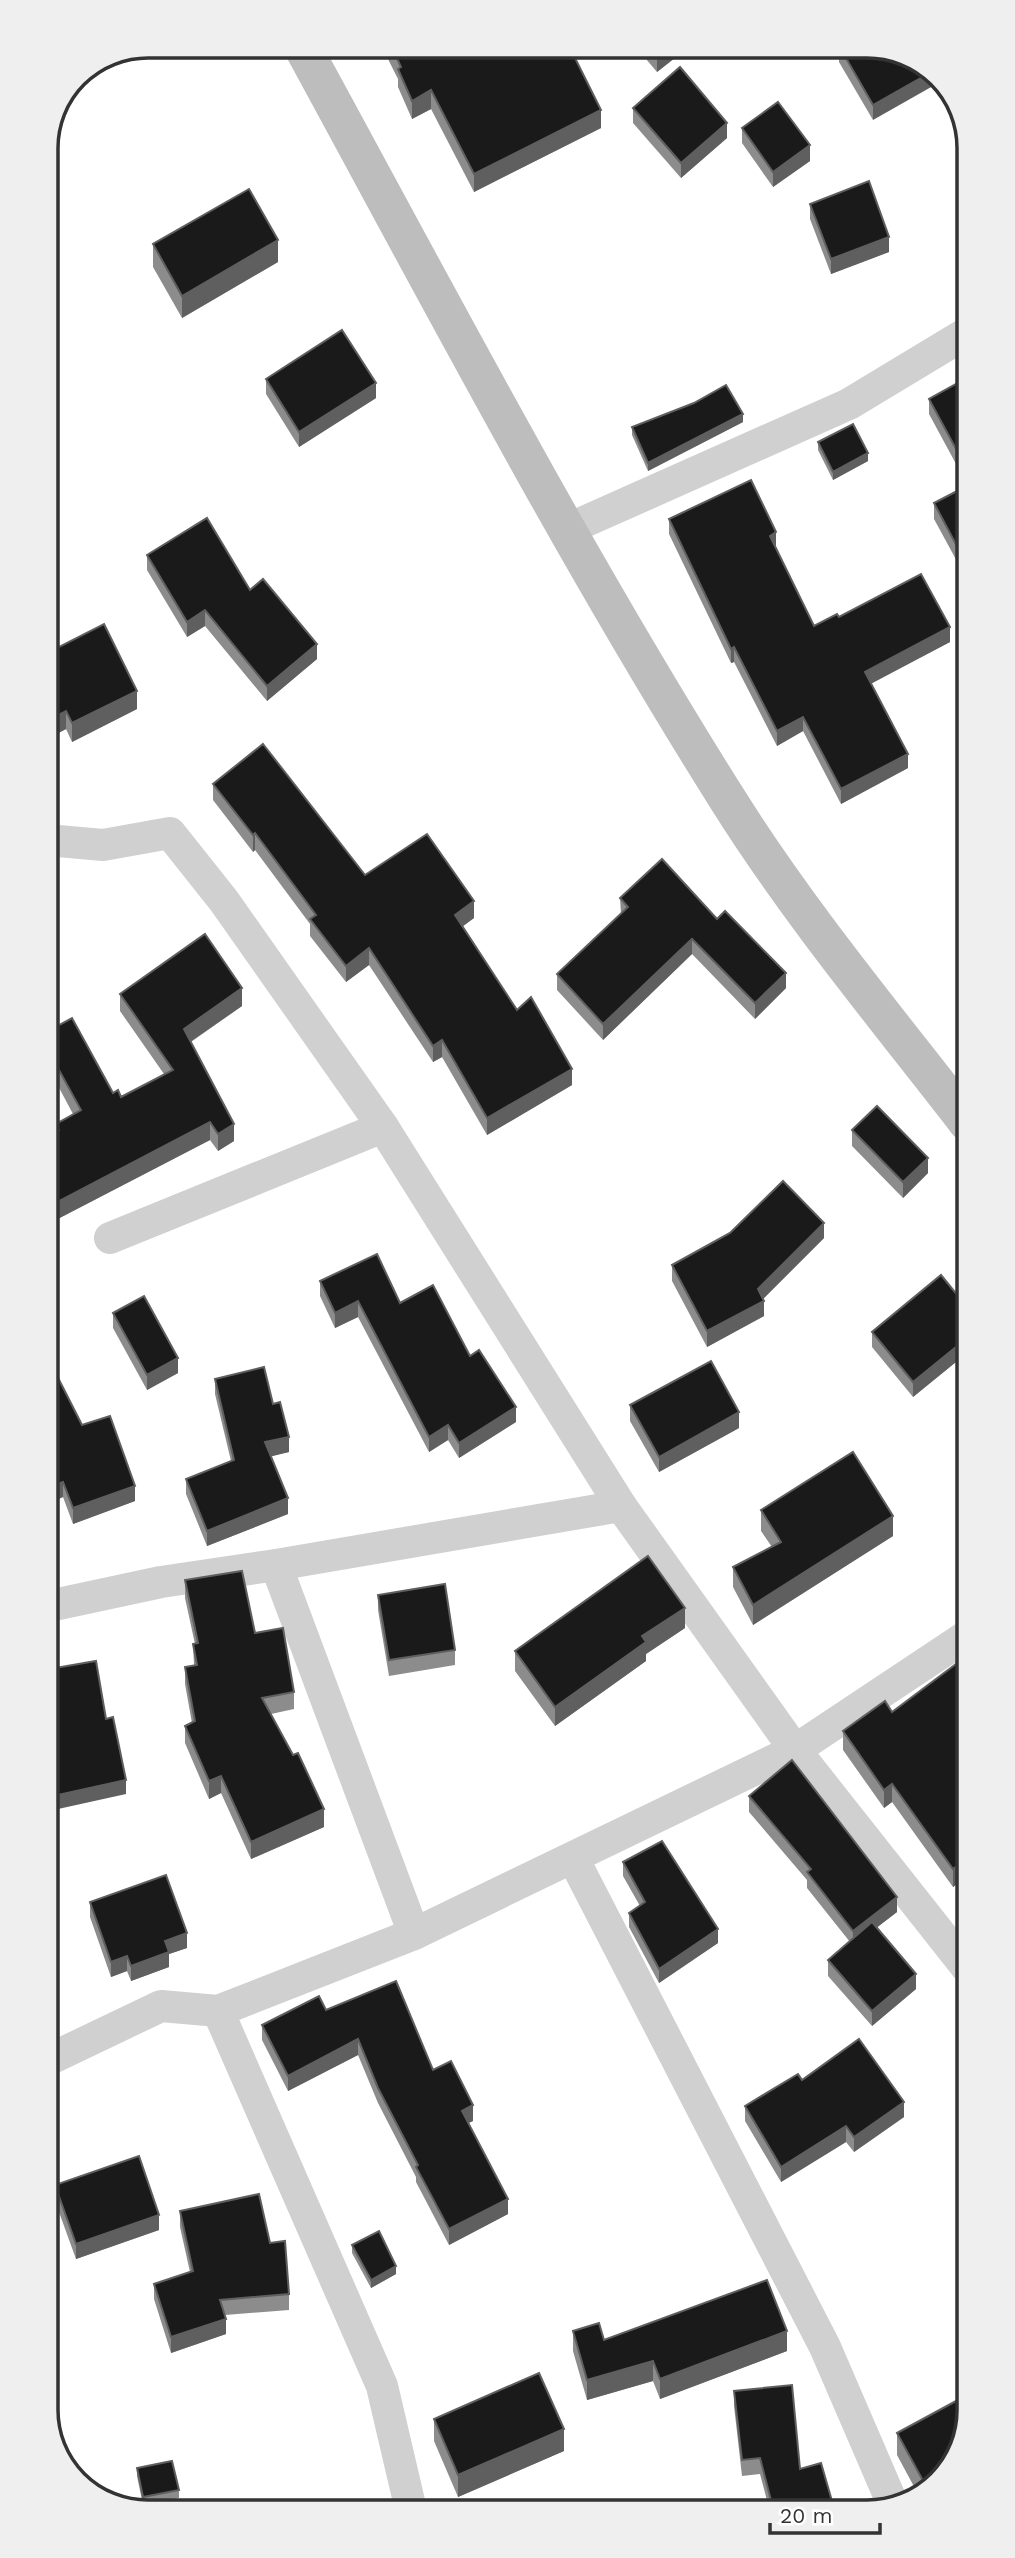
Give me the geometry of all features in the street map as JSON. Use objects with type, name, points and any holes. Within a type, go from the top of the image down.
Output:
[{"type":"main road","points":[[309,58],[566,530],[729,801],[809,918],[957,1109]]},
{"type":"street","points":[[566,530],[849,404],[957,339]]},
{"type":"street","points":[[58,840],[103,845],[170,833],[224,901],[383,1127],[621,1506],[795,1751],[957,1955]]},
{"type":"street","points":[[110,1238],[383,1127]]},
{"type":"street","points":[[58,1604],[161,1582],[621,1506]]},
{"type":"street","points":[[276,1565],[414,1934]]},
{"type":"street","points":[[58,2055],[161,2006],[218,2011],[414,1934],[795,1751],[957,1641]]},
{"type":"street","points":[[573,1858],[825,2347],[890,2497]]},
{"type":"street","points":[[218,2011],[382,2386],[409,2500]]},
{"type":"building","points":[[397,58],[575,58],[601,110],[474,174],[431,90],[412,101],[398,69],[401,67]]},
{"type":"building","points":[[846,58],[885,59],[923,77],[873,105]]},
{"type":"building","points":[[680,67],[727,123],[681,163],[633,108]]},
{"type":"building","points":[[778,102],[810,145],[773,172],[742,128]]},
{"type":"building","points":[[869,181],[889,237],[831,259],[810,204]]},
{"type":"building","points":[[249,189],[278,240],[182,296],[153,244]]},
{"type":"building","points":[[342,330],[376,383],[299,432],[266,379]]},
{"type":"building","points":[[957,383],[957,451],[929,399]]},
{"type":"building","points":[[726,385],[743,414],[648,463],[632,427],[694,403]]},
{"type":"building","points":[[853,424],[868,453],[833,472],[818,442]]},
{"type":"building","points":[[751,480],[776,532],[770,536],[814,626],[837,614],[839,617],[921,574],[950,627],[865,672],[908,754],[841,789],[803,717],[777,731],[734,647],[731,649],[669,519]]},
{"type":"building","points":[[957,491],[957,546],[934,503]]},
{"type":"building","points":[[207,518],[250,590],[263,579],[317,644],[267,686],[205,610],[187,622],[147,555]]},
{"type":"building","points":[[104,624],[137,691],[72,723],[66,711],[58,715],[58,647]]},
{"type":"building","points":[[263,744],[365,875],[427,834],[474,901],[455,915],[517,1010],[531,997],[572,1069],[487,1118],[442,1040],[433,1046],[369,948],[346,966],[310,919],[316,915],[255,833],[253,835],[213,784]]},
{"type":"building","points":[[662,859],[717,919],[725,911],[786,973],[755,1003],[692,939],[603,1024],[557,974],[628,907],[620,898]]},
{"type":"building","points":[[205,934],[242,988],[184,1029],[234,1124],[218,1134],[210,1122],[58,1202],[58,1123],[81,1110],[58,1068],[58,1026],[72,1018],[113,1093],[118,1090],[121,1097],[173,1070],[120,994]]},
{"type":"building","points":[[877,1106],[928,1158],[903,1182],[852,1130]]},
{"type":"building","points":[[783,1181],[824,1223],[758,1289],[764,1301],[707,1331],[672,1265],[730,1233]]},
{"type":"building","points":[[377,1254],[400,1303],[433,1285],[470,1356],[479,1350],[516,1407],[459,1443],[448,1425],[429,1437],[358,1301],[335,1313],[320,1281]]},
{"type":"building","points":[[941,1275],[957,1295],[957,1346],[913,1382],[872,1332]]},
{"type":"building","points":[[144,1296],[178,1358],[147,1375],[113,1313]]},
{"type":"building","points":[[711,1361],[739,1412],[659,1457],[630,1405]]},
{"type":"building","points":[[264,1367],[273,1404],[280,1402],[289,1437],[265,1442],[288,1498],[207,1531],[186,1479],[234,1460],[215,1379]]},
{"type":"building","points":[[58,1378],[82,1425],[110,1416],[135,1486],[73,1508],[63,1482],[58,1484]]},
{"type":"building","points":[[853,1452],[893,1516],[753,1605],[733,1567],[781,1542],[761,1510]]},
{"type":"building","points":[[648,1556],[685,1608],[642,1636],[646,1642],[555,1707],[515,1651]]},
{"type":"building","points":[[242,1571],[255,1633],[283,1628],[294,1692],[262,1698],[293,1755],[298,1753],[324,1809],[251,1842],[221,1776],[209,1781],[185,1726],[195,1721],[185,1667],[197,1665],[193,1644],[198,1643],[185,1580]]},
{"type":"building","points":[[445,1584],[455,1650],[389,1660],[378,1595]]},
{"type":"building","points":[[96,1661],[106,1719],[113,1717],[126,1780],[58,1795],[58,1667]]},
{"type":"building","points":[[957,1663],[957,1866],[953,1869],[892,1784],[884,1790],[843,1731],[885,1701],[892,1712]]},
{"type":"building","points":[[792,1760],[897,1897],[853,1931],[807,1872],[811,1869],[749,1796]]},
{"type":"building","points":[[662,1841],[718,1929],[659,1969],[629,1913],[645,1902],[623,1862]]},
{"type":"building","points":[[166,1875],[187,1933],[165,1941],[169,1952],[131,1966],[127,1956],[111,1962],[90,1902]]},
{"type":"building","points":[[872,1922],[916,1974],[872,2011],[828,1960]]},
{"type":"building","points":[[396,1981],[433,2070],[451,2061],[473,2105],[462,2111],[508,2199],[449,2229],[378,2088],[358,2039],[288,2076],[262,2025],[319,1996],[326,2010]]},
{"type":"building","points":[[859,2039],[904,2102],[854,2137],[846,2126],[781,2167],[745,2106],[798,2074],[802,2080]]},
{"type":"building","points":[[139,2156],[159,2215],[76,2244],[58,2193],[58,2184]]},
{"type":"building","points":[[259,2194],[270,2243],[285,2241],[289,2294],[220,2300],[226,2319],[171,2337],[154,2284],[193,2271],[180,2211]]},
{"type":"building","points":[[379,2231],[396,2266],[371,2280],[352,2245]]},
{"type":"building","points":[[767,2280],[787,2331],[660,2379],[653,2361],[587,2380],[573,2331],[599,2323],[604,2340]]},
{"type":"building","points":[[539,2373],[564,2429],[458,2475],[434,2419]]},
{"type":"building","points":[[792,2385],[800,2469],[821,2463],[832,2500],[771,2500],[760,2458],[742,2460],[734,2391]]},
{"type":"building","points":[[957,2400],[956,2428],[948,2450],[939,2465],[923,2481],[897,2433]]},
{"type":"building","points":[[172,2461],[179,2490],[143,2497],[137,2468]]}]
